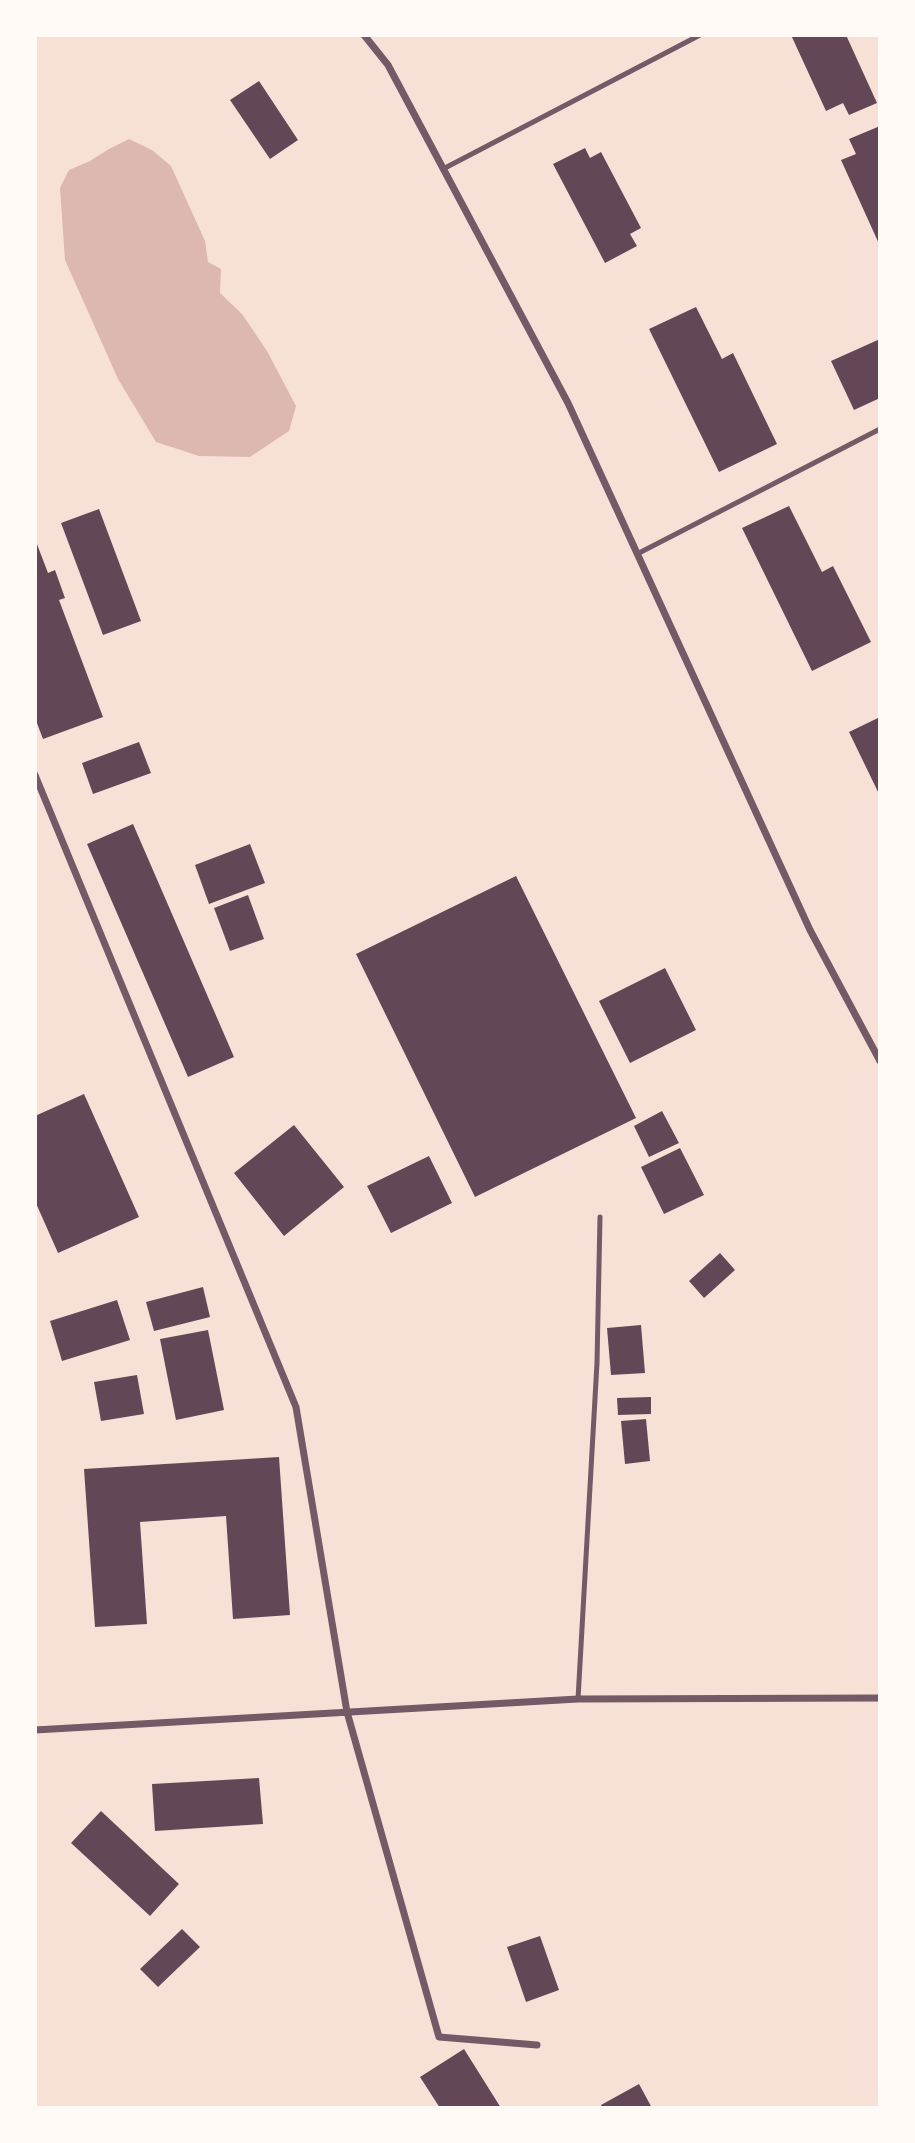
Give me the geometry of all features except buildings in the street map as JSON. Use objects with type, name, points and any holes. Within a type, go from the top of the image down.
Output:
[{"type":"street","points":[[364,35],[388,65],[568,403],[810,930],[880,1061]]},
{"type":"street","points":[[35,775],[296,1407],[347,1712],[439,2038],[537,2045]]},
{"type":"street","points":[[35,1730],[578,1699],[880,1698]]},
{"type":"lane","points":[[443,169],[700,35]]},
{"type":"lane","points":[[637,554],[880,429]]},
{"type":"lane","points":[[578,1699],[597,1363],[600,1217]]},
{"type":"shaded area","points":[[129,139],[152,150],[171,166],[205,241],[208,262],[221,269],[220,293],[242,314],[267,351],[296,406],[289,431],[250,457],[199,456],[156,442],[118,379],[65,260],[60,188],[69,170]]}]
